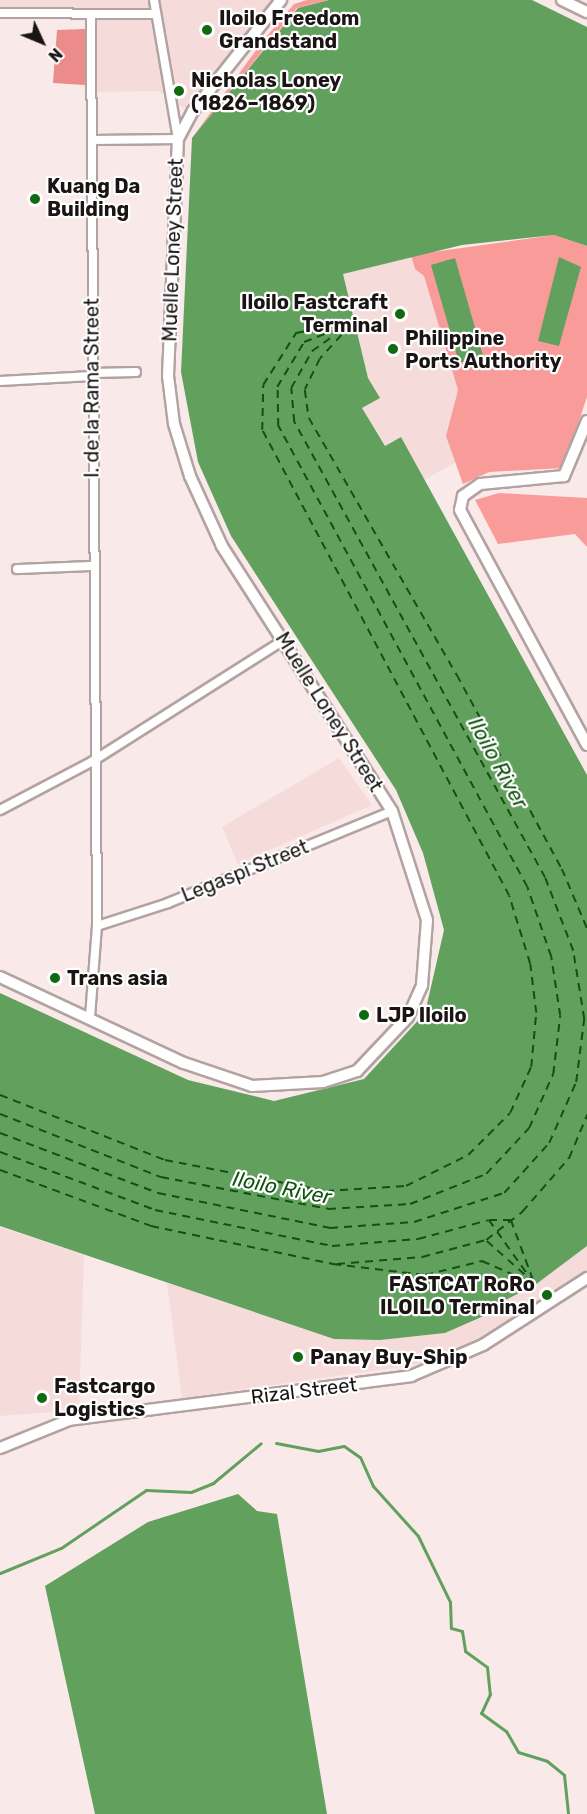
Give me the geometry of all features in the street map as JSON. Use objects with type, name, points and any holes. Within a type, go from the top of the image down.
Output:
[{"type":"main road","name":"Muelle Loney Street","points":[[0,977],[90,1017],[184,1063],[252,1086],[323,1082],[357,1071],[408,1017],[422,985],[427,920],[392,811],[222,546],[190,476],[174,424],[168,376],[178,139],[193,111],[282,0]]},
{"type":"main road","points":[[562,0],[587,12]]},
{"type":"main road","points":[[587,421],[564,476],[480,484],[460,503],[470,533],[587,745]]},
{"type":"main road","name":"Rizal Street","points":[[0,1448],[69,1420],[411,1376],[483,1345],[587,1278]]},
{"type":"street","points":[[94,140],[178,139],[154,14],[154,0]]},
{"type":"street","points":[[0,13],[154,14]]},
{"type":"street","name":"I. de la Rama Street","points":[[91,15],[94,140],[93,761]]},
{"type":"street","points":[[0,381],[136,372]]},
{"type":"street","points":[[17,569],[92,566]]},
{"type":"street","points":[[0,810],[93,761],[284,640]]},
{"type":"street","points":[[90,1017],[97,926],[93,761]]},
{"type":"street","name":"Legaspi Street","points":[[97,926],[168,903],[392,811]]},
{"type":"shaded area","points":[[0,0],[275,0],[184,108],[159,91],[95,92],[94,9],[0,7]]},
{"type":"shaded area","points":[[307,0],[329,0],[297,8],[192,138],[262,42],[294,4]]},
{"type":"shaded area","points":[[85,29],[85,85],[53,83],[57,30]]},
{"type":"shaded area","points":[[554,235],[587,246],[587,397],[563,468],[489,472],[463,484],[446,436],[458,390],[424,276],[415,269],[411,255]]},
{"type":"shaded area","points":[[411,255],[415,269],[424,276],[458,390],[446,436],[458,461],[424,480],[401,437],[385,446],[362,408],[380,398],[368,378],[343,274]]},
{"type":"shaded area","points":[[499,493],[587,498],[587,547],[575,534],[498,544],[475,500]]},
{"type":"shaded area","points":[[339,758],[372,805],[238,864],[222,827]]},
{"type":"shaded area","points":[[0,1227],[84,1255],[79,1410],[0,1416]]},
{"type":"shaded area","points":[[587,1246],[587,1273],[580,1280],[479,1342],[435,1362],[182,1398],[167,1283],[334,1339],[380,1340],[445,1333],[493,1313],[493,1306],[535,1285]]},
{"type":"water","name":"Iloilo River","points":[[329,0],[532,0],[587,27],[587,246],[554,235],[462,245],[343,274],[368,378],[380,398],[362,408],[385,446],[401,437],[587,775],[587,1246],[535,1285],[494,1306],[493,1312],[445,1333],[380,1340],[334,1339],[0,1226],[0,993],[188,1080],[274,1101],[364,1079],[425,1013],[444,930],[423,853],[396,790],[231,536],[198,462],[181,372],[192,138],[298,8]]},
{"type":"water","points":[[559,257],[581,267],[559,346],[538,341]]},
{"type":"water","points":[[455,258],[483,356],[459,363],[431,265]]},
{"type":"water","points":[[238,1494],[257,1511],[277,1514],[327,1814],[95,1814],[45,1586],[148,1522]]},
{"type":"waterway","points":[[0,1573],[61,1548],[146,1490],[191,1492],[213,1483],[261,1443]]},
{"type":"waterway","points":[[276,1443],[318,1451],[344,1446],[360,1457],[373,1486],[418,1536],[450,1602],[451,1628],[462,1631],[465,1651],[487,1667],[490,1694],[481,1713],[506,1731],[518,1752],[547,1761],[564,1775],[568,1814]]},
{"type":"ferry route","points":[[0,1133],[158,1193],[330,1228],[414,1222],[504,1193],[549,1143],[576,1082],[584,1019],[573,951],[545,878],[294,422],[291,388],[312,351],[353,322]]},
{"type":"ferry route","points":[[0,1095],[165,1160],[326,1191],[406,1186],[468,1155],[510,1113],[531,1067],[536,1013],[530,964],[509,896],[262,430],[263,385],[296,333],[350,323]]},
{"type":"ferry route","points":[[0,1114],[161,1177],[328,1209],[410,1204],[486,1174],[529,1128],[553,1074],[560,1016],[551,957],[527,887],[278,426],[277,387],[304,342],[350,324]]},
{"type":"ferry route","points":[[351,325],[320,359],[305,390],[309,418],[457,675],[562,869],[587,928]]},
{"type":"ferry route","points":[[337,1264],[422,1257],[486,1240],[522,1212],[569,1158],[587,1115]]},
{"type":"ferry route","points":[[0,1152],[155,1210],[332,1246],[418,1239],[489,1220],[511,1220],[535,1285]]},
{"type":"ferry route","points":[[0,1170],[151,1226],[333,1264],[425,1275],[482,1261],[535,1284]]},
{"type":"ferry route","points":[[489,1220],[533,1282]]},
{"type":"ferry route","points":[[487,1241],[531,1280]]},
{"type":"place","name":"Iloilo Freedom Grandstand","points":[[207,30]]},
{"type":"place","name":"Nicholas Loney (1826–1869)","points":[[179,91]]},
{"type":"place","name":"Kuang Da Building","points":[[35,199]]},
{"type":"place","name":"Iloilo Fastcraft Terminal","points":[[400,314]]},
{"type":"place","name":"Philippine Ports Authority","points":[[393,349]]},
{"type":"place","name":"Trans asia","points":[[55,978]]},
{"type":"place","name":"LJP Iloilo","points":[[364,1015]]},
{"type":"place","name":"FASTCAT RoRo ILOILO Terminal","points":[[547,1295]]},
{"type":"place","name":"Panay Buy-Ship","points":[[298,1357]]},
{"type":"place","name":"Fastcargo Logistics","points":[[42,1398]]}]
